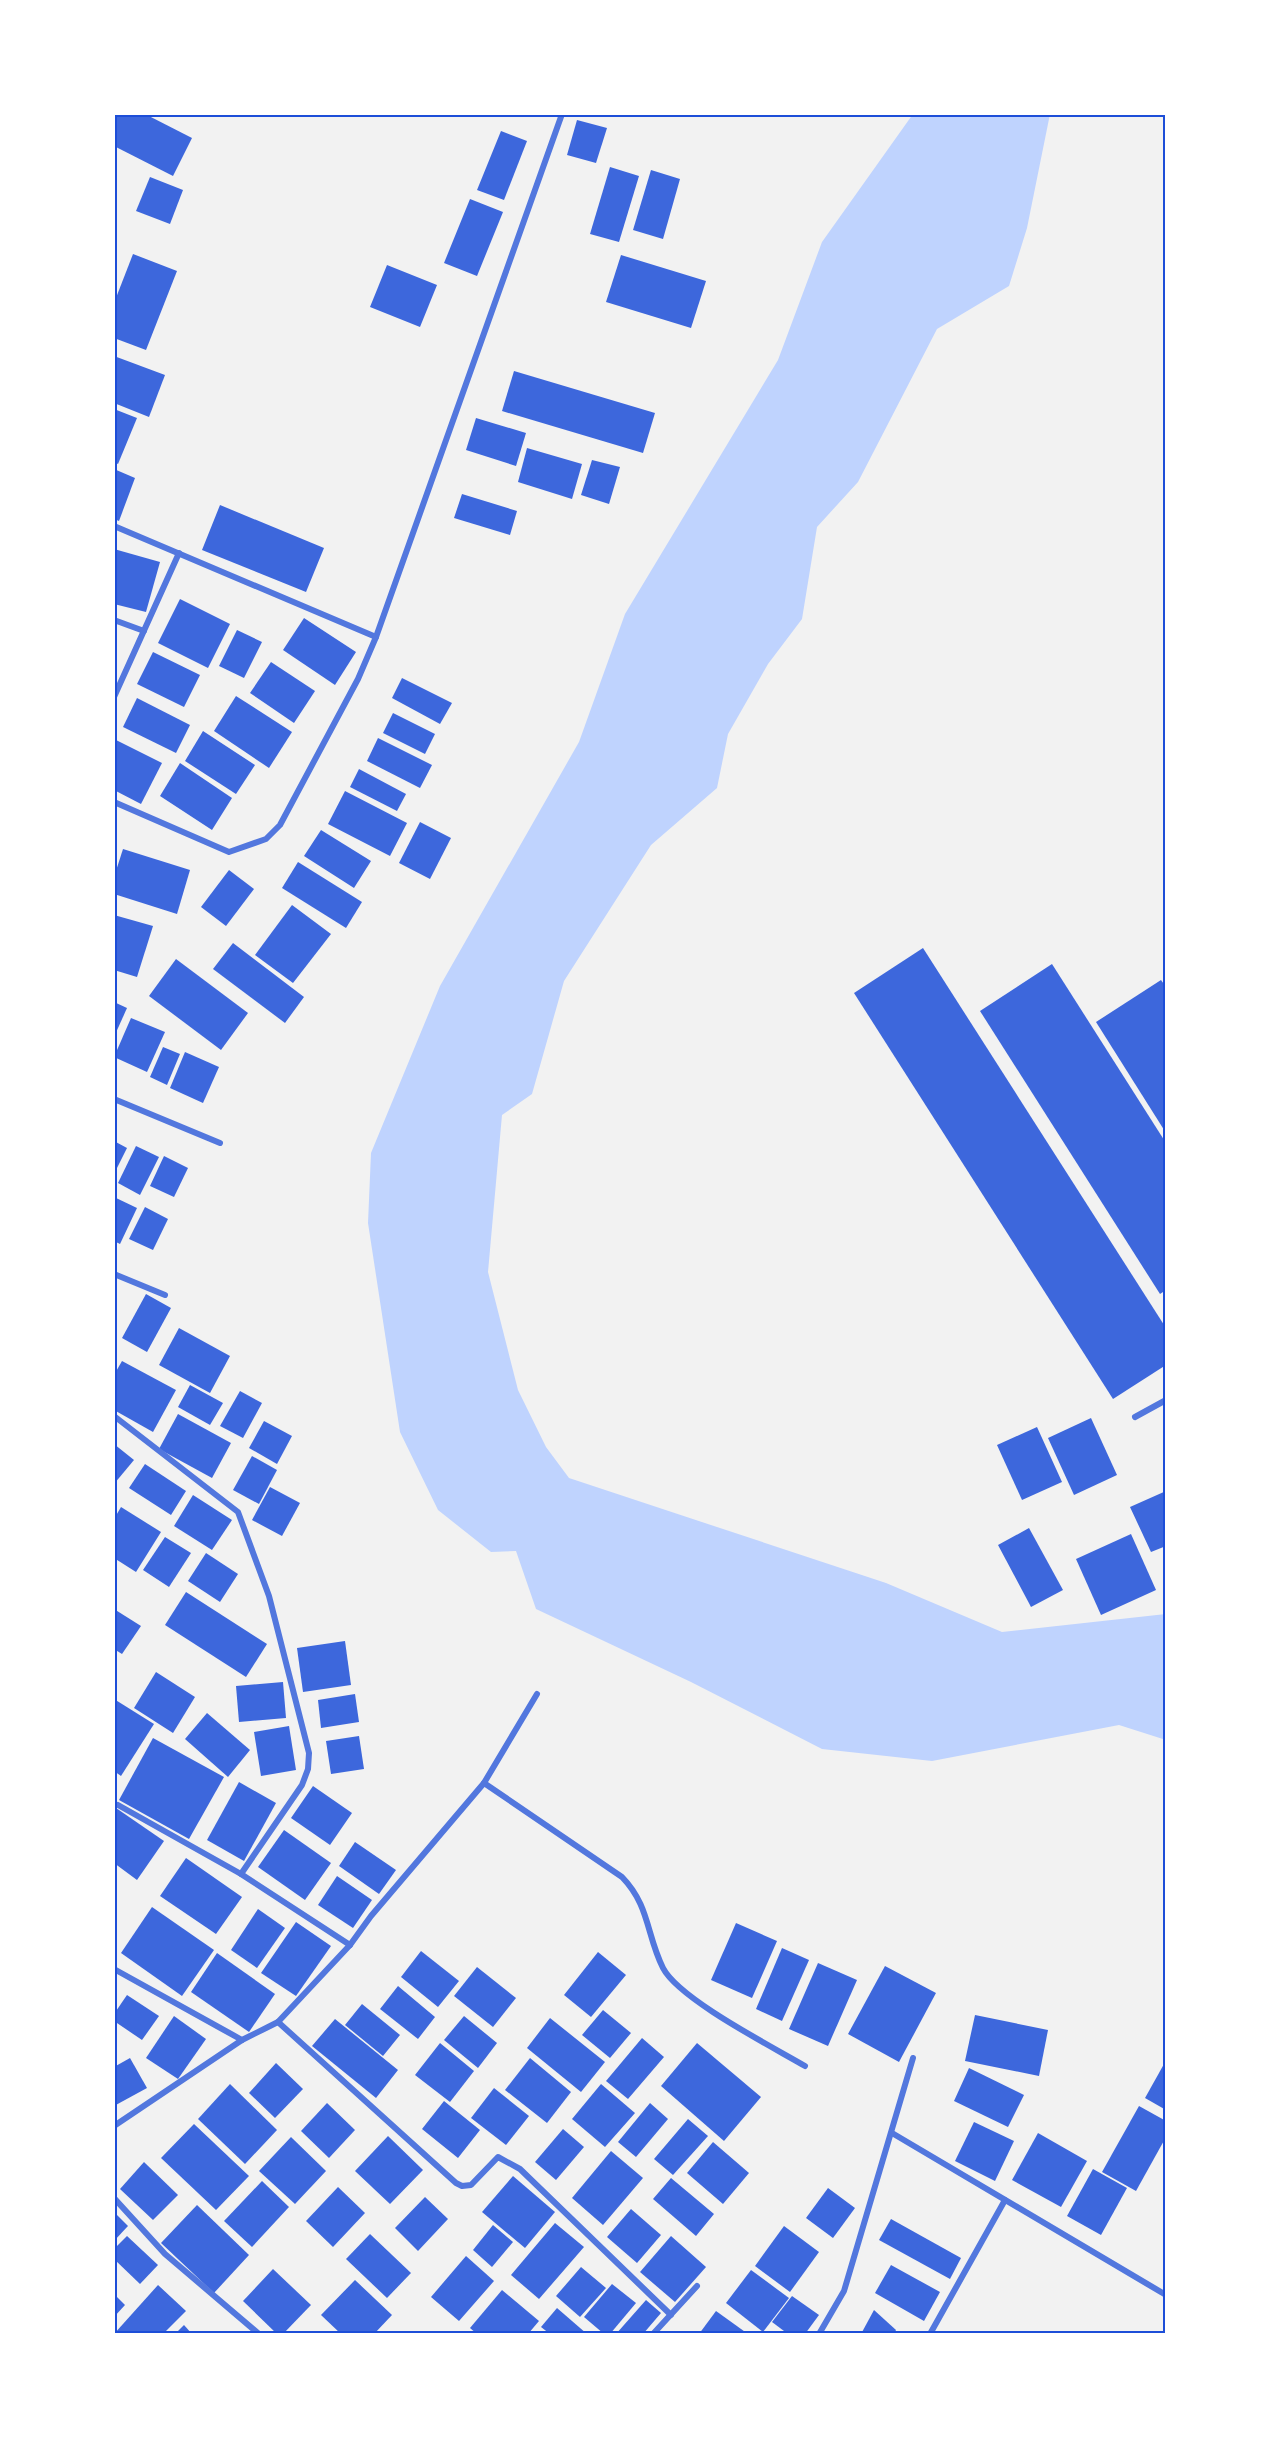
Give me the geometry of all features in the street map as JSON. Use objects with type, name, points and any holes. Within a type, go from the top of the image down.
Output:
[{"type":"street","points":[[114,802],[229,852],[266,839],[280,825],[358,679],[376,637],[562,114]]},
{"type":"street","points":[[114,526],[376,637]]},
{"type":"street","points":[[114,698],[179,553]]},
{"type":"street","points":[[114,620],[144,631]]},
{"type":"street","points":[[114,1098],[220,1143]]},
{"type":"street","points":[[114,1274],[165,1295]]},
{"type":"street","points":[[1135,1417],[1166,1400]]},
{"type":"street","points":[[114,1416],[234,1507],[269,1596],[309,1753],[308,1769],[303,1785],[241,1874]]},
{"type":"street","points":[[114,2126],[242,2040],[278,2022],[350,1945],[371,1916],[484,1783],[537,1694]]},
{"type":"street","points":[[484,1783],[622,1877],[637,1892],[663,1968],[683,1992],[804,2066]]},
{"type":"street","points":[[118,1805],[241,1874],[350,1945]]},
{"type":"street","points":[[114,1969],[242,2040]]},
{"type":"street","points":[[278,2022],[456,2183],[462,2186],[471,2185],[498,2157],[520,2169],[671,2315]]},
{"type":"street","points":[[819,2334],[844,2291],[913,2058]]},
{"type":"street","points":[[892,2133],[1166,2295]]},
{"type":"street","points":[[114,2198],[165,2254],[259,2334]]},
{"type":"street","points":[[930,2334],[1005,2200]]},
{"type":"street","points":[[653,2334],[697,2286]]},
{"type":"water","points":[[913,114],[1050,114],[1027,228],[1009,286],[937,329],[858,482],[817,527],[802,619],[768,664],[728,734],[717,788],[651,845],[564,981],[532,1094],[502,1115],[488,1272],[518,1390],[546,1447],[569,1478],[886,1583],[1002,1632],[1166,1614],[1166,1740],[1119,1725],[932,1761],[822,1749],[691,1682],[536,1609],[516,1551],[491,1552],[438,1510],[400,1432],[368,1223],[371,1153],[440,986],[579,742],[625,614],[778,360],[822,242]]},
{"type":"building","points":[[114,114],[145,114],[192,138],[173,176],[114,146]]},
{"type":"building","points":[[577,120],[607,128],[596,163],[567,155]]},
{"type":"building","points":[[501,131],[527,141],[504,200],[477,190]]},
{"type":"building","points":[[610,167],[639,176],[619,242],[590,234]]},
{"type":"building","points":[[651,170],[680,179],[663,239],[633,230]]},
{"type":"building","points":[[150,177],[183,190],[170,224],[136,211]]},
{"type":"building","points":[[470,199],[503,212],[477,276],[444,263]]},
{"type":"building","points":[[133,254],[177,271],[146,350],[114,338],[114,303]]},
{"type":"building","points":[[621,255],[706,281],[691,328],[606,302]]},
{"type":"building","points":[[387,265],[437,285],[420,327],[370,307]]},
{"type":"building","points":[[114,356],[165,375],[149,417],[114,403]]},
{"type":"building","points":[[514,371],[655,413],[643,453],[502,411]]},
{"type":"building","points":[[114,409],[137,418],[118,464],[114,462]]},
{"type":"building","points":[[476,418],[526,433],[516,466],[466,450]]},
{"type":"building","points":[[527,448],[582,464],[572,499],[518,482]]},
{"type":"building","points":[[592,460],[620,467],[609,504],[581,495]]},
{"type":"building","points":[[114,469],[135,478],[119,521],[114,519]]},
{"type":"building","points":[[462,494],[517,511],[510,535],[454,518]]},
{"type":"building","points":[[220,505],[324,548],[306,592],[202,550]]},
{"type":"building","points":[[114,549],[160,562],[146,612],[114,604]]},
{"type":"building","points":[[180,599],[230,624],[208,668],[158,643]]},
{"type":"building","points":[[304,618],[356,652],[335,685],[283,650]]},
{"type":"building","points":[[237,630],[262,642],[244,678],[219,666]]},
{"type":"building","points":[[153,652],[200,675],[184,707],[137,684]]},
{"type":"building","points":[[271,662],[315,691],[294,723],[250,693]]},
{"type":"building","points":[[402,678],[452,703],[440,724],[392,698]]},
{"type":"building","points":[[236,696],[292,732],[269,768],[214,731]]},
{"type":"building","points":[[137,698],[190,725],[176,753],[123,727]]},
{"type":"building","points":[[393,713],[435,734],[425,754],[383,733]]},
{"type":"building","points":[[203,731],[255,765],[236,794],[185,761]]},
{"type":"building","points":[[378,738],[432,765],[420,788],[367,761]]},
{"type":"building","points":[[114,739],[162,763],[141,804],[114,790]]},
{"type":"building","points":[[180,763],[232,798],[212,830],[160,796]]},
{"type":"building","points":[[359,769],[406,794],[397,811],[350,787]]},
{"type":"building","points":[[345,791],[407,823],[390,856],[328,824]]},
{"type":"building","points":[[420,822],[451,838],[430,879],[399,863]]},
{"type":"building","points":[[321,830],[371,861],[354,888],[304,856]]},
{"type":"building","points":[[123,849],[190,870],[177,914],[114,894],[114,877]]},
{"type":"building","points":[[298,862],[362,902],[346,928],[282,888]]},
{"type":"building","points":[[229,870],[254,889],[226,926],[201,907]]},
{"type":"building","points":[[292,905],[331,934],[293,983],[255,955]]},
{"type":"building","points":[[114,915],[153,926],[137,977],[114,970]]},
{"type":"building","points":[[233,943],[304,997],[285,1023],[213,969]]},
{"type":"building","points":[[923,948],[1166,1328],[1166,1365],[1113,1399],[854,993]]},
{"type":"building","points":[[176,959],[248,1013],[221,1050],[149,996]]},
{"type":"building","points":[[1052,964],[1166,1143],[1166,1290],[1160,1294],[980,1011]]},
{"type":"building","points":[[1161,980],[1166,987],[1166,1133],[1096,1022]]},
{"type":"building","points":[[114,1002],[127,1008],[114,1037]]},
{"type":"building","points":[[131,1018],[165,1032],[147,1072],[114,1057]]},
{"type":"building","points":[[163,1047],[180,1054],[167,1085],[150,1077]]},
{"type":"building","points":[[185,1052],[219,1067],[203,1103],[170,1088]]},
{"type":"building","points":[[114,1141],[127,1148],[114,1174]]},
{"type":"building","points":[[136,1146],[159,1157],[140,1195],[118,1183]]},
{"type":"building","points":[[164,1156],[188,1168],[174,1197],[150,1186]]},
{"type":"building","points":[[114,1197],[137,1208],[120,1244],[114,1241]]},
{"type":"building","points":[[145,1207],[168,1219],[153,1250],[129,1239]]},
{"type":"building","points":[[146,1294],[171,1308],[147,1352],[122,1338]]},
{"type":"building","points":[[179,1328],[230,1356],[210,1393],[159,1365]]},
{"type":"building","points":[[122,1361],[176,1390],[153,1432],[114,1410],[114,1375]]},
{"type":"building","points":[[190,1385],[223,1403],[210,1425],[178,1407]]},
{"type":"building","points":[[240,1391],[262,1403],[243,1438],[220,1426]]},
{"type":"building","points":[[178,1414],[231,1443],[212,1478],[159,1449]]},
{"type":"building","points":[[1091,1418],[1117,1475],[1074,1495],[1048,1438]]},
{"type":"building","points":[[264,1421],[292,1436],[277,1464],[249,1448]]},
{"type":"building","points":[[1037,1427],[1062,1482],[1022,1500],[997,1445]]},
{"type":"building","points":[[114,1444],[134,1460],[114,1484]]},
{"type":"building","points":[[252,1456],[277,1470],[259,1504],[233,1490]]},
{"type":"building","points":[[145,1464],[186,1491],[171,1515],[129,1488]]},
{"type":"building","points":[[270,1487],[300,1503],[282,1536],[252,1520]]},
{"type":"building","points":[[1166,1491],[1166,1546],[1151,1552],[1130,1507]]},
{"type":"building","points":[[193,1495],[232,1520],[212,1550],[174,1526]]},
{"type":"building","points":[[121,1507],[161,1532],[136,1572],[114,1558],[114,1519]]},
{"type":"building","points":[[1029,1528],[1063,1590],[1031,1607],[998,1545]]},
{"type":"building","points":[[1131,1534],[1156,1590],[1101,1615],[1076,1559]]},
{"type":"building","points":[[165,1537],[191,1553],[169,1587],[143,1570]]},
{"type":"building","points":[[206,1553],[238,1574],[220,1602],[188,1581]]},
{"type":"building","points":[[186,1592],[267,1644],[246,1677],[165,1625]]},
{"type":"building","points":[[114,1609],[141,1626],[122,1654],[114,1649]]},
{"type":"building","points":[[345,1641],[351,1685],[303,1692],[297,1648]]},
{"type":"building","points":[[156,1672],[195,1697],[173,1733],[134,1708]]},
{"type":"building","points":[[283,1682],[286,1718],[239,1722],[236,1686]]},
{"type":"building","points":[[355,1694],[359,1722],[321,1728],[318,1700]]},
{"type":"building","points":[[114,1699],[154,1724],[121,1776],[114,1771]]},
{"type":"building","points":[[207,1713],[250,1750],[228,1777],[185,1739]]},
{"type":"building","points":[[289,1726],[296,1770],[261,1776],[254,1732]]},
{"type":"building","points":[[359,1736],[364,1769],[331,1774],[326,1741]]},
{"type":"building","points":[[153,1738],[224,1777],[189,1839],[119,1800]]},
{"type":"building","points":[[239,1782],[276,1803],[244,1861],[207,1840]]},
{"type":"building","points":[[313,1786],[352,1813],[330,1845],[291,1818]]},
{"type":"building","points":[[116,1808],[164,1841],[137,1880],[114,1863],[114,1811]]},
{"type":"building","points":[[284,1830],[331,1863],[305,1900],[258,1867]]},
{"type":"building","points":[[355,1842],[396,1870],[379,1894],[339,1866]]},
{"type":"building","points":[[186,1858],[242,1897],[216,1934],[160,1896]]},
{"type":"building","points":[[337,1876],[372,1900],[353,1928],[318,1905]]},
{"type":"building","points":[[152,1907],[214,1950],[182,1996],[121,1953]]},
{"type":"building","points":[[258,1909],[285,1928],[257,1968],[231,1950]]},
{"type":"building","points":[[296,1922],[331,1946],[296,1996],[261,1973]]},
{"type":"building","points":[[736,1923],[777,1941],[752,1998],[711,1980]]},
{"type":"building","points":[[782,1948],[809,1960],[782,2021],[756,2009]]},
{"type":"building","points":[[421,1951],[459,1981],[438,2007],[401,1977]]},
{"type":"building","points":[[598,1952],[626,1975],[591,2017],[564,1995]]},
{"type":"building","points":[[217,1953],[275,1994],[249,2032],[191,1992]]},
{"type":"building","points":[[818,1963],[857,1980],[828,2046],[789,2029]]},
{"type":"building","points":[[885,1966],[936,1993],[899,2062],[848,2034]]},
{"type":"building","points":[[477,1967],[516,1998],[493,2027],[454,1996]]},
{"type":"building","points":[[398,1986],[435,2017],[418,2039],[380,2009]]},
{"type":"building","points":[[127,1995],[159,2016],[142,2040],[114,2021],[114,2014]]},
{"type":"building","points":[[362,2004],[400,2035],[383,2056],[345,2025]]},
{"type":"building","points":[[603,2010],[631,2033],[610,2058],[582,2035]]},
{"type":"building","points":[[975,2015],[1048,2030],[1039,2076],[965,2061]]},
{"type":"building","points":[[174,2016],[206,2039],[178,2079],[146,2058]]},
{"type":"building","points":[[464,2016],[497,2043],[478,2068],[444,2040]]},
{"type":"building","points":[[550,2018],[605,2062],[581,2092],[527,2048]]},
{"type":"building","points":[[335,2019],[398,2070],[376,2098],[312,2046]]},
{"type":"building","points":[[642,2038],[664,2057],[628,2099],[606,2081]]},
{"type":"building","points":[[440,2043],[474,2071],[450,2102],[415,2075]]},
{"type":"building","points":[[697,2043],[761,2097],[724,2141],[661,2086]]},
{"type":"building","points":[[130,2058],[147,2088],[114,2106],[114,2067]]},
{"type":"building","points":[[530,2058],[571,2092],[547,2123],[505,2090]]},
{"type":"building","points":[[276,2063],[303,2089],[275,2118],[249,2093]]},
{"type":"building","points":[[1164,2064],[1166,2065],[1166,2110],[1145,2098]]},
{"type":"building","points":[[969,2068],[1024,2095],[1008,2127],[954,2101]]},
{"type":"building","points":[[230,2084],[277,2130],[245,2164],[198,2119]]},
{"type":"building","points":[[601,2084],[635,2113],[605,2147],[572,2119]]},
{"type":"building","points":[[494,2088],[529,2116],[506,2145],[471,2118]]},
{"type":"building","points":[[444,2101],[480,2130],[458,2158],[422,2129]]},
{"type":"building","points":[[327,2103],[355,2130],[329,2158],[301,2131]]},
{"type":"building","points":[[650,2103],[668,2119],[636,2157],[618,2142]]},
{"type":"building","points":[[1139,2106],[1166,2121],[1166,2137],[1136,2191],[1102,2172]]},
{"type":"building","points":[[688,2119],[708,2136],[673,2175],[654,2159]]},
{"type":"building","points":[[974,2122],[1014,2141],[995,2181],[955,2161]]},
{"type":"building","points":[[194,2124],[249,2176],[216,2210],[161,2158]]},
{"type":"building","points":[[563,2129],[584,2147],[556,2180],[535,2162]]},
{"type":"building","points":[[1038,2133],[1087,2161],[1061,2207],[1012,2180]]},
{"type":"building","points":[[388,2136],[423,2170],[390,2204],[355,2171]]},
{"type":"building","points":[[291,2137],[326,2171],[295,2204],[259,2171]]},
{"type":"building","points":[[713,2142],[749,2173],[723,2204],[687,2173]]},
{"type":"building","points":[[611,2151],[643,2178],[603,2225],[572,2198]]},
{"type":"building","points":[[144,2162],[178,2195],[153,2220],[120,2189]]},
{"type":"building","points":[[1093,2169],[1127,2188],[1101,2235],[1067,2216]]},
{"type":"building","points":[[513,2176],[555,2212],[525,2248],[482,2212]]},
{"type":"building","points":[[671,2178],[714,2214],[696,2236],[653,2199]]},
{"type":"building","points":[[262,2181],[289,2207],[252,2247],[224,2221]]},
{"type":"building","points":[[338,2187],[365,2213],[333,2247],[306,2221]]},
{"type":"building","points":[[828,2188],[855,2208],[833,2238],[806,2218]]},
{"type":"building","points":[[425,2197],[448,2219],[418,2251],[395,2228]]},
{"type":"building","points":[[197,2205],[249,2255],[214,2293],[161,2243]]},
{"type":"building","points":[[631,2209],[661,2235],[637,2263],[607,2237]]},
{"type":"building","points":[[114,2212],[128,2226],[114,2241]]},
{"type":"building","points":[[891,2219],[961,2258],[950,2279],[879,2240]]},
{"type":"building","points":[[555,2223],[584,2247],[539,2299],[511,2275]]},
{"type":"building","points":[[493,2225],[513,2242],[492,2267],[473,2250]]},
{"type":"building","points":[[784,2226],[819,2252],[790,2292],[755,2266]]},
{"type":"building","points":[[370,2234],[411,2273],[387,2298],[346,2259]]},
{"type":"building","points":[[127,2236],[158,2265],[140,2284],[114,2259],[114,2249]]},
{"type":"building","points":[[671,2236],[706,2267],[675,2302],[640,2272]]},
{"type":"building","points":[[466,2256],[494,2281],[459,2321],[431,2297]]},
{"type":"building","points":[[891,2265],[940,2292],[924,2321],[875,2293]]},
{"type":"building","points":[[581,2267],[606,2288],[580,2317],[556,2296]]},
{"type":"building","points":[[273,2269],[311,2305],[283,2334],[277,2334],[243,2301]]},
{"type":"building","points":[[751,2270],[789,2298],[763,2332],[726,2303]]},
{"type":"building","points":[[355,2280],[392,2315],[374,2334],[341,2334],[321,2315]]},
{"type":"building","points":[[612,2284],[636,2303],[610,2334],[604,2334],[584,2317]]},
{"type":"building","points":[[158,2285],[186,2311],[163,2334],[114,2334]]},
{"type":"building","points":[[502,2290],[539,2321],[528,2334],[477,2334],[470,2328]]},
{"type":"building","points":[[114,2294],[125,2305],[114,2317]]},
{"type":"building","points":[[792,2296],[819,2315],[805,2334],[788,2334],[772,2322]]},
{"type":"building","points":[[646,2300],[661,2313],[643,2334],[616,2334]]},
{"type":"building","points":[[557,2308],[587,2334],[550,2334],[541,2327]]},
{"type":"building","points":[[874,2310],[896,2330],[894,2334],[861,2334]]},
{"type":"building","points":[[716,2311],[748,2334],[699,2334]]},
{"type":"building","points":[[184,2325],[192,2334],[175,2334]]}]
